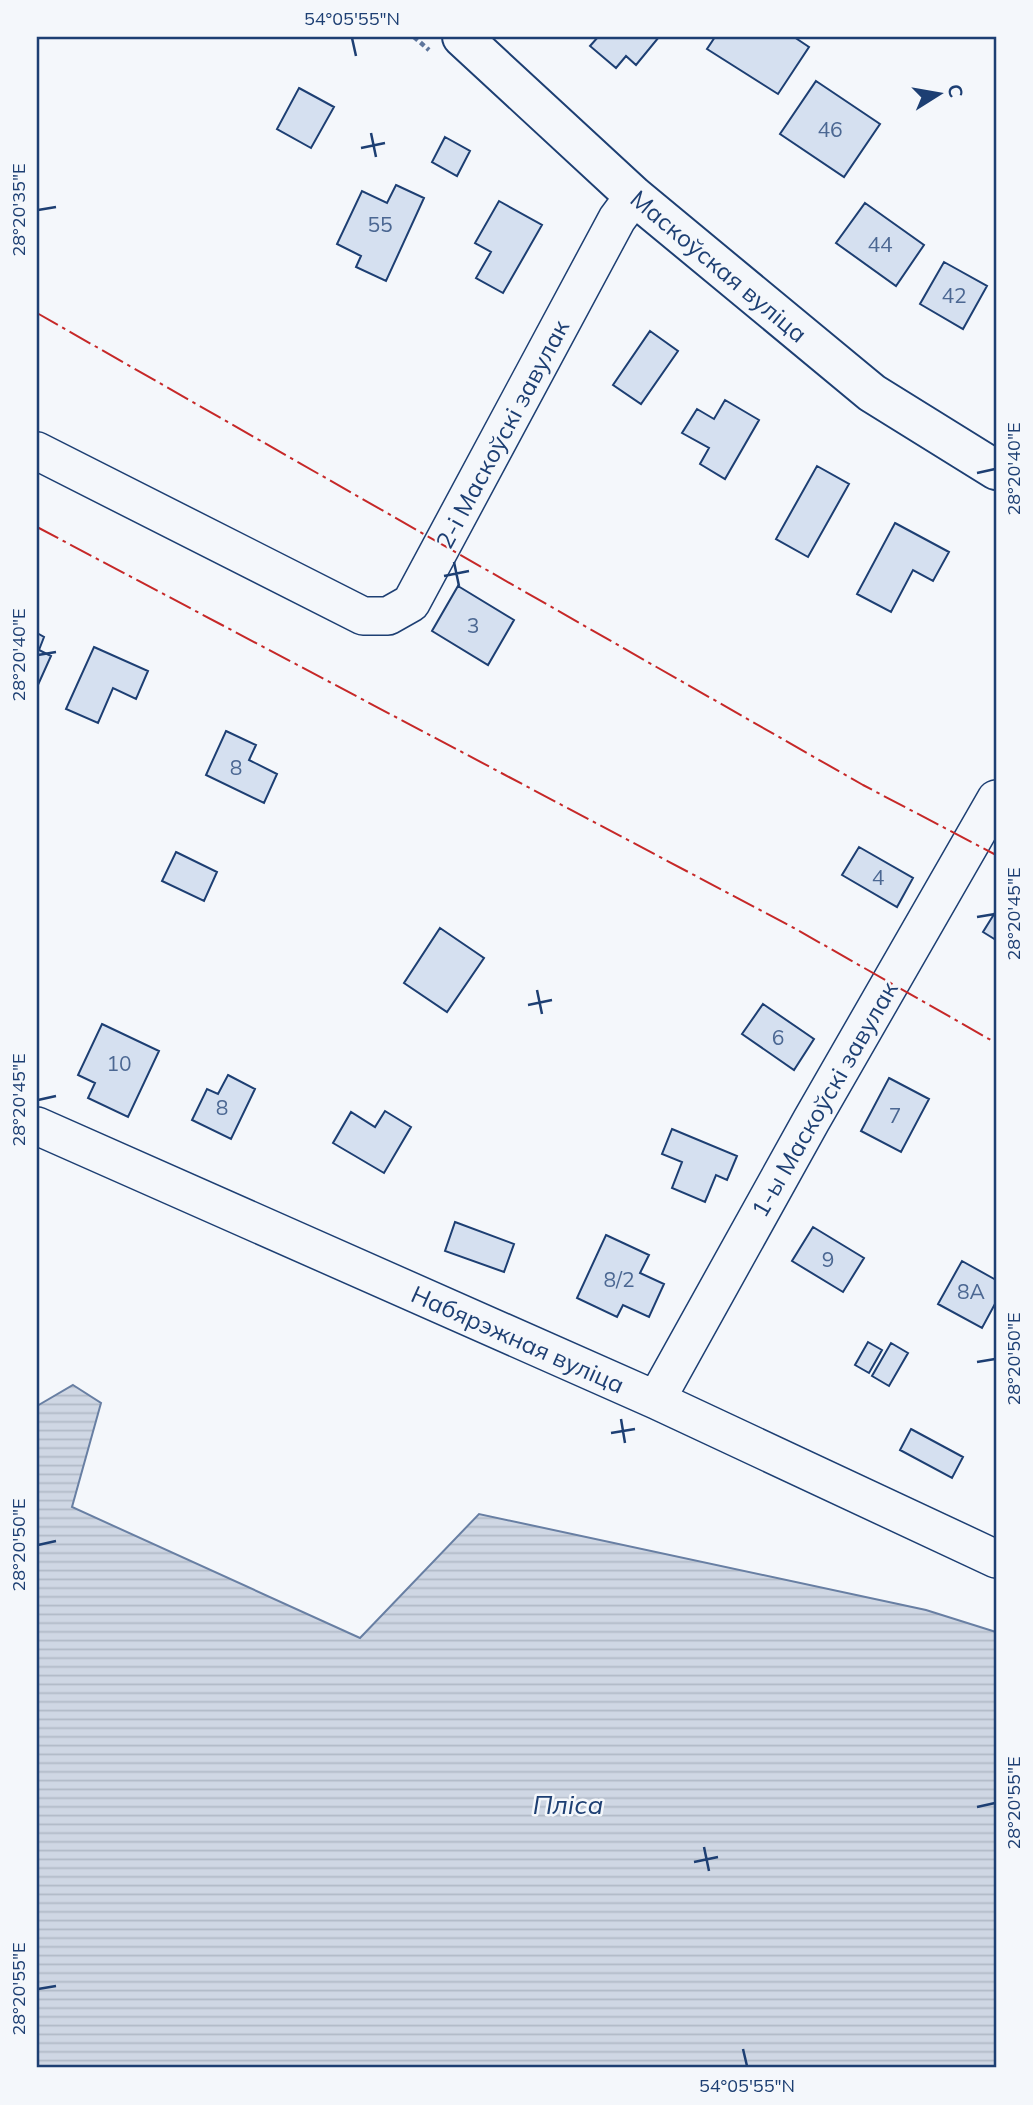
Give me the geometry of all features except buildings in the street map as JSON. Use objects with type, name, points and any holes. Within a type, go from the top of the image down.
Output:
[{"type":"main road","name":"Маскоўская вуліца","points":[[462,37],[634,195],[872,393],[996,470]]},
{"type":"street","name":"2-і Маскоўскі завулак","points":[[37,451],[363,616],[388,616],[411,603],[617,219],[634,195]]},
{"type":"street","name":"1-ы Маскоўскі завулак","points":[[656,1400],[811,1121],[996,799]]},
{"type":"street","name":"Набярэжная вуліца","points":[[37,1126],[656,1400],[996,1559]]},
{"type":"water","name":"Пліса","points":[[73,1385],[101,1403],[72,1507],[360,1638],[479,1514],[926,1610],[996,1632],[996,2068],[37,2068],[37,1406]]},
{"type":"power","points":[[37,313],[863,785],[996,855]]},
{"type":"power","points":[[37,527],[794,928],[996,1043]]}]
